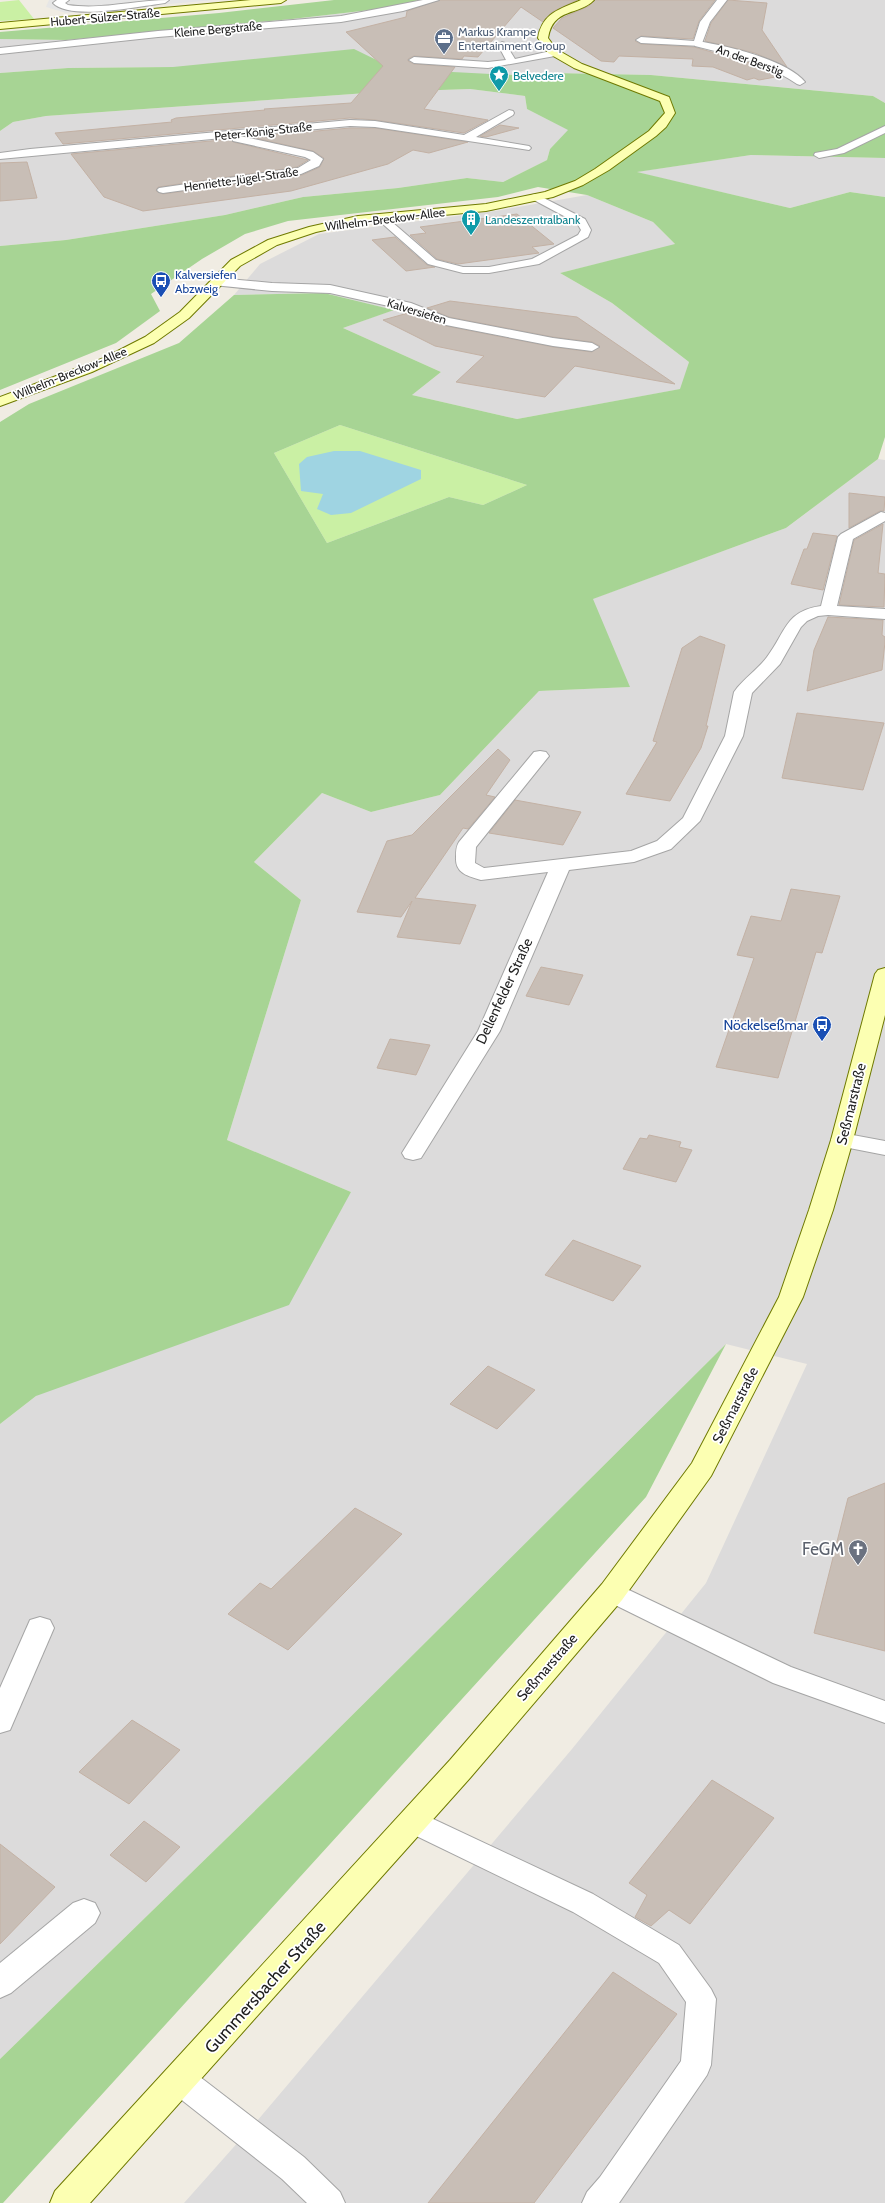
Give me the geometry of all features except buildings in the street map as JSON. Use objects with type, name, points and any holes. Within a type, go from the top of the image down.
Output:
[{"type":"street","name":"Hubert-Sülzer-Straße","points":[[0,26],[243,2],[281,0]]},
{"type":"street","name":"Kleine Bergstraße","points":[[0,51],[179,32],[352,17],[406,8],[434,0]]},
{"type":"street","name":"Wilhelm-Breckow-Allee","points":[[0,402],[116,357],[169,327],[237,262],[280,238],[328,225],[485,207],[536,197],[579,182],[608,165],[665,125],[670,113],[664,99],[645,90],[578,66],[555,53],[543,38],[545,26],[559,13],[589,0]]},
{"type":"street","name":"An der Berstig","points":[[641,40],[698,44],[705,22],[722,0]]},
{"type":"street","points":[[466,138],[509,113]]},
{"type":"street","name":"Peter-König-Straße","points":[[0,156],[350,123],[375,124],[525,148]]},
{"type":"street","name":"Henriette-Jügel-Straße","points":[[163,190],[301,171],[315,164],[317,158],[308,154],[240,141],[229,135]]},
{"type":"street","name":"Kalversiefen","points":[[217,282],[272,288],[330,289],[406,306],[446,321],[592,348]]},
{"type":"street","points":[[828,610],[846,537],[881,517]]},
{"type":"street","points":[[540,756],[466,846],[465,866],[481,874],[634,856],[664,845],[691,821],[734,736],[743,692],[774,660],[797,622],[814,612],[828,610],[885,614]]},
{"type":"street","name":"Dellenfelder Straße","points":[[412,1153],[488,1032],[562,865]]},
{"type":"street","name":"Seßmarstraße","points":[[460,1769],[612,1592],[702,1469],[791,1297],[821,1210],[842,1140],[885,974]]},
{"type":"street","points":[[842,1140],[885,1148]]},
{"type":"street","points":[[0,1721],[40,1628]]},
{"type":"street","name":"Gummersbacher Straße","points":[[67,2203],[414,1822],[460,1769]]},
{"type":"street","points":[[0,1983],[84,1913]]},
{"type":"lane","points":[[65,0],[57,3],[64,8],[81,10],[165,0]]},
{"type":"lane","name":"An der Berstig","points":[[698,44],[719,47],[776,67],[800,82]]},
{"type":"lane","points":[[502,45],[512,62]]},
{"type":"lane","points":[[414,60],[488,65],[512,62],[555,53]]},
{"type":"lane","points":[[819,155],[840,151],[885,129]]},
{"type":"lane","points":[[381,218],[432,262],[463,270],[489,270],[535,262],[583,237],[586,230],[581,221],[536,197]]},
{"type":"lane","points":[[612,1592],[782,1675],[885,1712]]},
{"type":"lane","points":[[414,1822],[583,1903],[668,1954],[701,1999],[696,2065],[611,2188],[598,2203]]},
{"type":"lane","points":[[180,2080],[293,2168],[329,2203]]},
{"type":"shaded area","points":[[49,0],[215,0],[66,13],[46,7]]},
{"type":"shaded area","points":[[419,0],[885,0],[885,103],[873,96],[651,75],[553,73],[532,76],[173,67],[68,68],[0,73],[0,39],[67,40],[292,19],[396,7]]},
{"type":"shaded area","points":[[470,89],[525,96],[527,109],[569,130],[550,149],[547,160],[503,182],[467,178],[398,188],[303,197],[225,215],[66,240],[0,246],[0,131],[13,122],[46,116],[381,92]]},
{"type":"shaded area","points":[[751,155],[885,158],[885,197],[850,192],[790,208],[635,172]]},
{"type":"shaded area","points":[[587,195],[653,222],[676,245],[560,273],[612,303],[689,362],[681,389],[517,419],[412,395],[441,372],[343,328],[393,310],[324,293],[234,295],[260,264],[319,234],[495,211]]},
{"type":"shaded area","points":[[878,459],[885,460],[885,2203],[184,2203],[257,2121],[572,1749],[706,1583],[807,1364],[726,1344],[309,1758],[0,2059],[0,1424],[36,1396],[351,1192],[227,1140],[301,900],[254,862],[322,793],[371,812],[440,795],[539,691],[629,687],[592,599],[786,528]]},
{"type":"green space","points":[[19,0],[34,19],[0,21],[0,2]]},
{"type":"green space","points":[[334,0],[419,0],[396,7],[292,19],[67,40],[0,39],[0,32],[219,13]]},
{"type":"green space","points":[[354,49],[395,69],[532,76],[553,73],[651,75],[873,96],[885,103],[885,158],[751,155],[637,172],[790,208],[850,192],[885,197],[885,437],[878,459],[786,528],[593,599],[630,687],[539,691],[440,795],[371,812],[322,793],[254,862],[301,900],[227,1140],[351,1192],[289,1305],[36,1396],[0,1424],[0,422],[29,404],[179,343],[234,295],[324,293],[394,310],[343,328],[441,372],[412,395],[517,419],[680,389],[689,362],[612,303],[560,273],[675,244],[653,222],[587,195],[538,187],[498,197],[288,221],[245,234],[202,259],[151,294],[160,311],[116,343],[0,390],[0,246],[66,240],[225,215],[303,197],[398,188],[467,178],[503,182],[547,160],[550,149],[568,130],[527,109],[525,96],[470,89],[381,92],[46,116],[13,122],[0,131],[0,73],[68,68],[173,67]],"holes":[[[340,425],[527,485],[483,505],[449,497],[327,543],[274,453]]]},
{"type":"green space","points":[[340,425],[527,485],[483,505],[449,497],[327,543],[274,453]]},
{"type":"green space","points":[[726,1344],[646,1497],[3,2203],[0,2203],[0,2059],[309,1758]]},
{"type":"water","points":[[334,451],[360,451],[421,470],[421,479],[351,513],[331,515],[317,509],[323,494],[301,491],[299,464],[307,457]]},
{"type":"place","name":"Markus Krampe Entertainment Group","points":[[444,55]]},
{"type":"place","name":"Belvedere","points":[[499,92]]},
{"type":"place","name":"Landeszentralbank","points":[[471,236]]},
{"type":"place","name":"Kalversiefen Abzweig","points":[[161,298]]},
{"type":"place","name":"Nöckelseßmar","points":[[822,1042]]},
{"type":"place","name":"FeGM","points":[[858,1566]]}]
